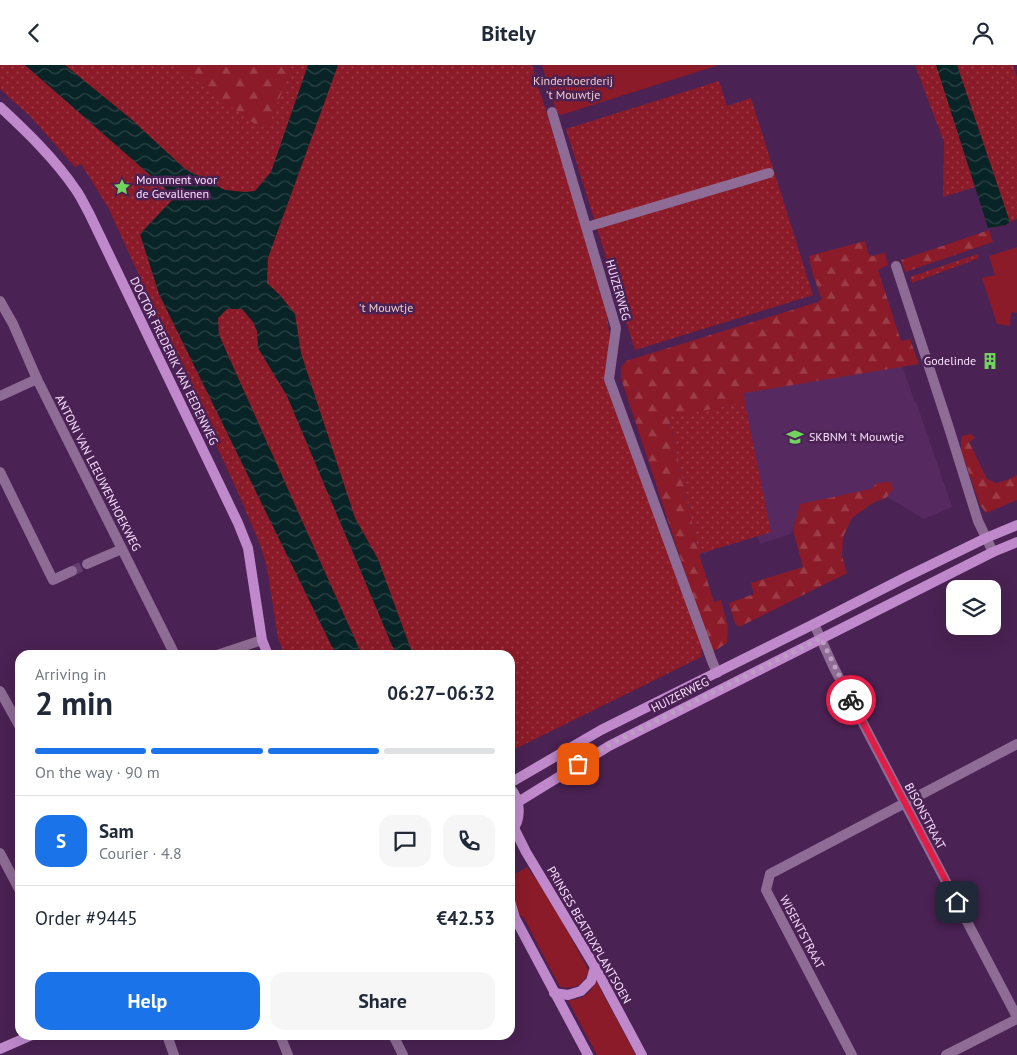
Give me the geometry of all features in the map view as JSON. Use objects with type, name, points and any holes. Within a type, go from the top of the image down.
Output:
[{"type":"main road","name":"DOCTOR FREDERIK VAN EEDENWEG","points":[[0,107],[22,127],[62,171],[89,213],[238,523],[248,548],[262,640],[266,650]]},
{"type":"main road","name":"HUIZERWEG","points":[[515,780],[601,730],[906,577],[1017,525]]},
{"type":"main road","name":"HUIZERWEG","points":[[518,802],[609,745],[993,552],[1017,542]]},
{"type":"main road","points":[[515,795],[518,802],[519,816],[515,824]]},
{"type":"main road","name":"PRINSES BEATRIXPLANTSOEN","points":[[515,834],[595,967],[642,1055]]},
{"type":"main road","points":[[515,918],[588,1055]]},
{"type":"main road","points":[[554,993],[568,995],[581,991],[591,981],[595,967]]},
{"type":"main road","points":[[0,1049],[21,1040]]},
{"type":"street","name":"HUIZERWEG","points":[[552,112],[616,328],[610,379],[717,673]]},
{"type":"street","points":[[587,227],[769,173]]},
{"type":"street","points":[[896,266],[978,521],[993,552]]},
{"type":"street","name":"ANTONI VAN LEEUWENHOEKWEG","points":[[0,301],[172,650]]},
{"type":"street","points":[[0,396],[37,379]]},
{"type":"street","points":[[0,472],[53,581],[72,571]]},
{"type":"street","points":[[87,564],[122,549]]},
{"type":"street","name":"BISONSTRAAT","points":[[814,624],[834,667],[1017,1018]]},
{"type":"street","points":[[232,650],[262,640]]},
{"type":"street","points":[[1,694],[15,718]]},
{"type":"street","name":"WISENTSTRAAT","points":[[852,1055],[766,890],[770,874],[1017,745]]},
{"type":"street","points":[[0,853],[15,882]]},
{"type":"street","points":[[946,1055],[1017,1018]]},
{"type":"street","points":[[169,1040],[174,1055]]},
{"type":"street","points":[[282,1040],[288,1055]]},
{"type":"street","points":[[396,1040],[403,1055]]},
{"type":"shaded area","name":"SKBNM 't Mouwtje","points":[[900,359],[952,507],[924,519],[887,497],[797,517],[791,534],[760,544],[757,535],[696,556],[653,405]]},
{"type":"green space","name":"'t Mouwtje","points":[[0,65],[175,65],[249,120],[258,126],[268,128],[292,65],[532,65],[606,306],[610,341],[607,362],[702,647],[701,657],[515,749],[515,650],[283,650],[278,638],[267,567],[260,544],[108,207],[81,164],[75,167],[31,117],[0,89]]},
{"type":"green space","points":[[130,65],[292,65],[265,140]]},
{"type":"green space","name":"Kinderboerderij 't Mouwtje","points":[[542,65],[719,65],[561,115],[557,113]]},
{"type":"green space","points":[[915,65],[1013,65],[1017,77],[1017,219],[1006,225],[988,228],[975,187],[943,197],[944,142]]},
{"type":"green space","points":[[719,81],[727,106],[751,98],[813,295],[635,350],[566,129]]},
{"type":"green space","points":[[989,230],[993,242],[905,272],[901,260]]},
{"type":"green space","points":[[865,241],[869,255],[884,253],[884,251],[888,265],[878,270],[901,341],[910,339],[919,364],[744,393],[745,403],[669,418],[699,554],[714,602],[721,600],[728,627],[727,643],[711,651],[621,378],[621,368],[626,361],[818,302],[822,299],[813,275],[809,256]]},
{"type":"green space","points":[[1017,247],[1017,313],[1011,312],[1010,326],[997,324],[982,278],[995,275],[989,256]]},
{"type":"green space","points":[[977,254],[979,258],[912,283],[910,277]]},
{"type":"green space","points":[[745,403],[771,532],[699,554],[669,417]]},
{"type":"green space","points":[[971,434],[975,438],[969,442],[987,479],[996,483],[1017,475],[1017,500],[986,513],[980,505],[961,450],[961,438],[964,435]]},
{"type":"green space","points":[[891,482],[893,489],[887,497],[871,504],[852,518],[843,537],[842,556],[847,573],[739,627],[735,623],[729,603],[754,594],[751,583],[803,567],[793,530],[800,504],[871,489],[877,483]]},
{"type":"green space","points":[[527,867],[549,897],[589,971],[584,980],[578,985],[574,987],[560,987],[524,918],[517,913],[515,874]]},
{"type":"green space","points":[[596,981],[636,1055],[597,1055],[568,1000],[578,999],[585,995]]},
{"type":"water","points":[[25,65],[65,65],[131,119],[184,168],[225,190],[245,192],[255,191],[271,172],[308,65],[338,65],[268,258],[267,283],[280,295],[295,314],[301,353],[355,518],[378,559],[411,650],[394,650],[287,396],[258,348],[257,331],[253,322],[242,309],[227,309],[218,318],[219,335],[360,650],[334,650],[159,294],[140,234],[175,197]]},
{"type":"water","points":[[936,65],[957,65],[1010,222],[1006,225],[988,228]]},
{"type":"tunnel","points":[[72,571],[87,564]]},
{"type":"way so far","points":[[578,764],[609,745],[821,638],[851,700]]},
{"type":"place","name":"Monument voor de Gevallenen","points":[[122,187]]},
{"type":"place","name":"Godelinde","points":[[990,361]]},
{"type":"place","name":"SKBNM 't Mouwtje","points":[[795,437]]},
{"type":"route","points":[[851,700],[957,902]]}]
